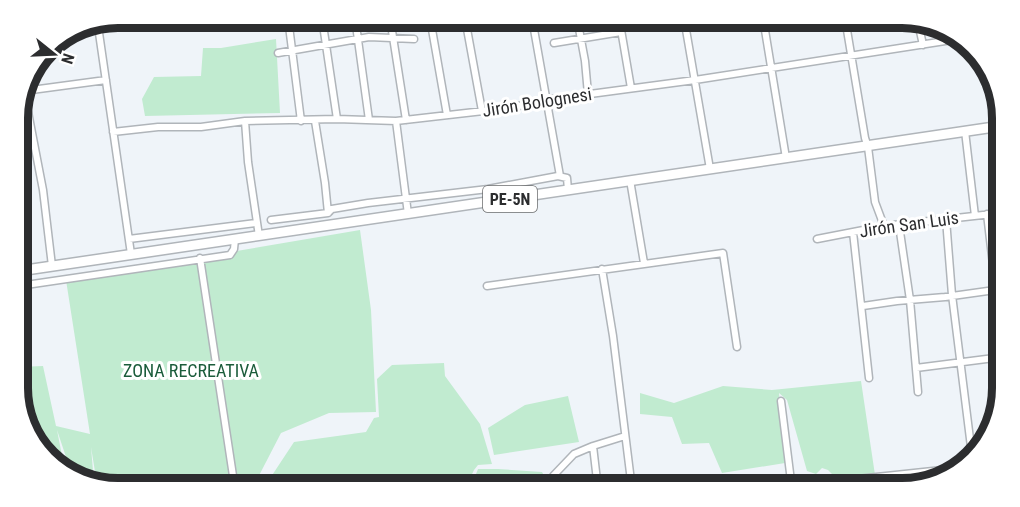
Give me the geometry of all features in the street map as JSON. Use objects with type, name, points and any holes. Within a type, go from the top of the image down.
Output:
[{"type":"highway","name":"PE-5N","points":[[28,270],[992,127]]},
{"type":"street","points":[[289,28],[301,121]]},
{"type":"street","points":[[323,28],[337,120]]},
{"type":"street","points":[[356,28],[369,120]]},
{"type":"street","points":[[392,28],[406,120]]},
{"type":"street","points":[[432,28],[447,115]]},
{"type":"street","points":[[466,28],[482,111]]},
{"type":"street","points":[[534,28],[560,176]]},
{"type":"street","points":[[580,28],[588,94]]},
{"type":"street","points":[[620,28],[630,88]]},
{"type":"street","points":[[686,28],[710,169]]},
{"type":"street","points":[[765,28],[786,158]]},
{"type":"street","points":[[846,28],[868,147],[875,202],[884,226]]},
{"type":"street","points":[[920,30],[923,45]]},
{"type":"street","points":[[99,31],[131,254]]},
{"type":"street","points":[[554,43],[621,32]]},
{"type":"street","points":[[278,53],[358,39],[393,37],[414,39]]},
{"type":"street","name":"Jirón Bolognesi","points":[[113,132],[245,122],[406,120],[695,80],[946,41]]},
{"type":"street","points":[[34,90],[106,80]]},
{"type":"street","points":[[29,117],[43,190],[52,266]]},
{"type":"street","points":[[315,121],[325,183],[327,213]]},
{"type":"street","points":[[396,121],[408,214]]},
{"type":"street","points":[[245,122],[259,236]]},
{"type":"street","points":[[965,131],[975,216]]},
{"type":"street","points":[[271,220],[327,213],[332,209],[530,183],[560,176],[567,178],[568,190]]},
{"type":"street","points":[[630,180],[644,263]]},
{"type":"street","points":[[987,214],[992,245]]},
{"type":"street","name":"Jirón San Luis","points":[[817,239],[884,226],[992,214]]},
{"type":"street","points":[[309,216],[331,224]]},
{"type":"street","points":[[946,219],[952,295],[971,446]]},
{"type":"street","points":[[129,239],[256,223]]},
{"type":"street","points":[[900,225],[910,300],[918,392]]},
{"type":"street","points":[[853,232],[869,378]]},
{"type":"street","points":[[28,285],[230,255],[234,249],[235,239]]},
{"type":"street","points":[[487,286],[723,254],[737,346]]},
{"type":"street","points":[[200,258],[233,478]]},
{"type":"street","points":[[602,269],[613,336],[631,478]]},
{"type":"street","points":[[862,306],[992,290]]},
{"type":"street","points":[[916,368],[992,358]]},
{"type":"street","points":[[781,402],[791,478]]},
{"type":"street","points":[[553,476],[574,454],[625,436]]},
{"type":"street","points":[[593,446],[597,478]]},
{"type":"street","points":[[881,478],[936,471]]},
{"type":"green space","points":[[276,39],[280,113],[145,116],[142,99],[154,77],[201,76],[203,48],[221,48]]},
{"type":"green space","name":"ZONA RECREATIVA","points":[[360,230],[371,310],[376,412],[329,413],[281,433],[258,478],[101,477],[96,476],[91,447],[93,475],[90,474],[68,463],[57,430],[63,459],[51,448],[35,423],[29,400],[28,367],[43,366],[56,426],[90,434],[66,280]]},
{"type":"green space","points":[[444,363],[445,376],[480,424],[492,464],[478,465],[470,478],[270,478],[294,442],[366,432],[374,418],[379,417],[377,379],[392,365]]},
{"type":"green space","points":[[861,381],[875,475],[835,477],[822,468],[816,474],[807,471],[787,400],[779,393],[785,463],[722,473],[709,443],[682,444],[672,417],[640,414],[640,393],[674,403],[723,386],[772,390]]},
{"type":"green space","points":[[568,396],[579,442],[494,455],[488,428],[525,405]]},
{"type":"green space","points":[[478,469],[498,469],[542,472],[545,478],[474,478]]}]
